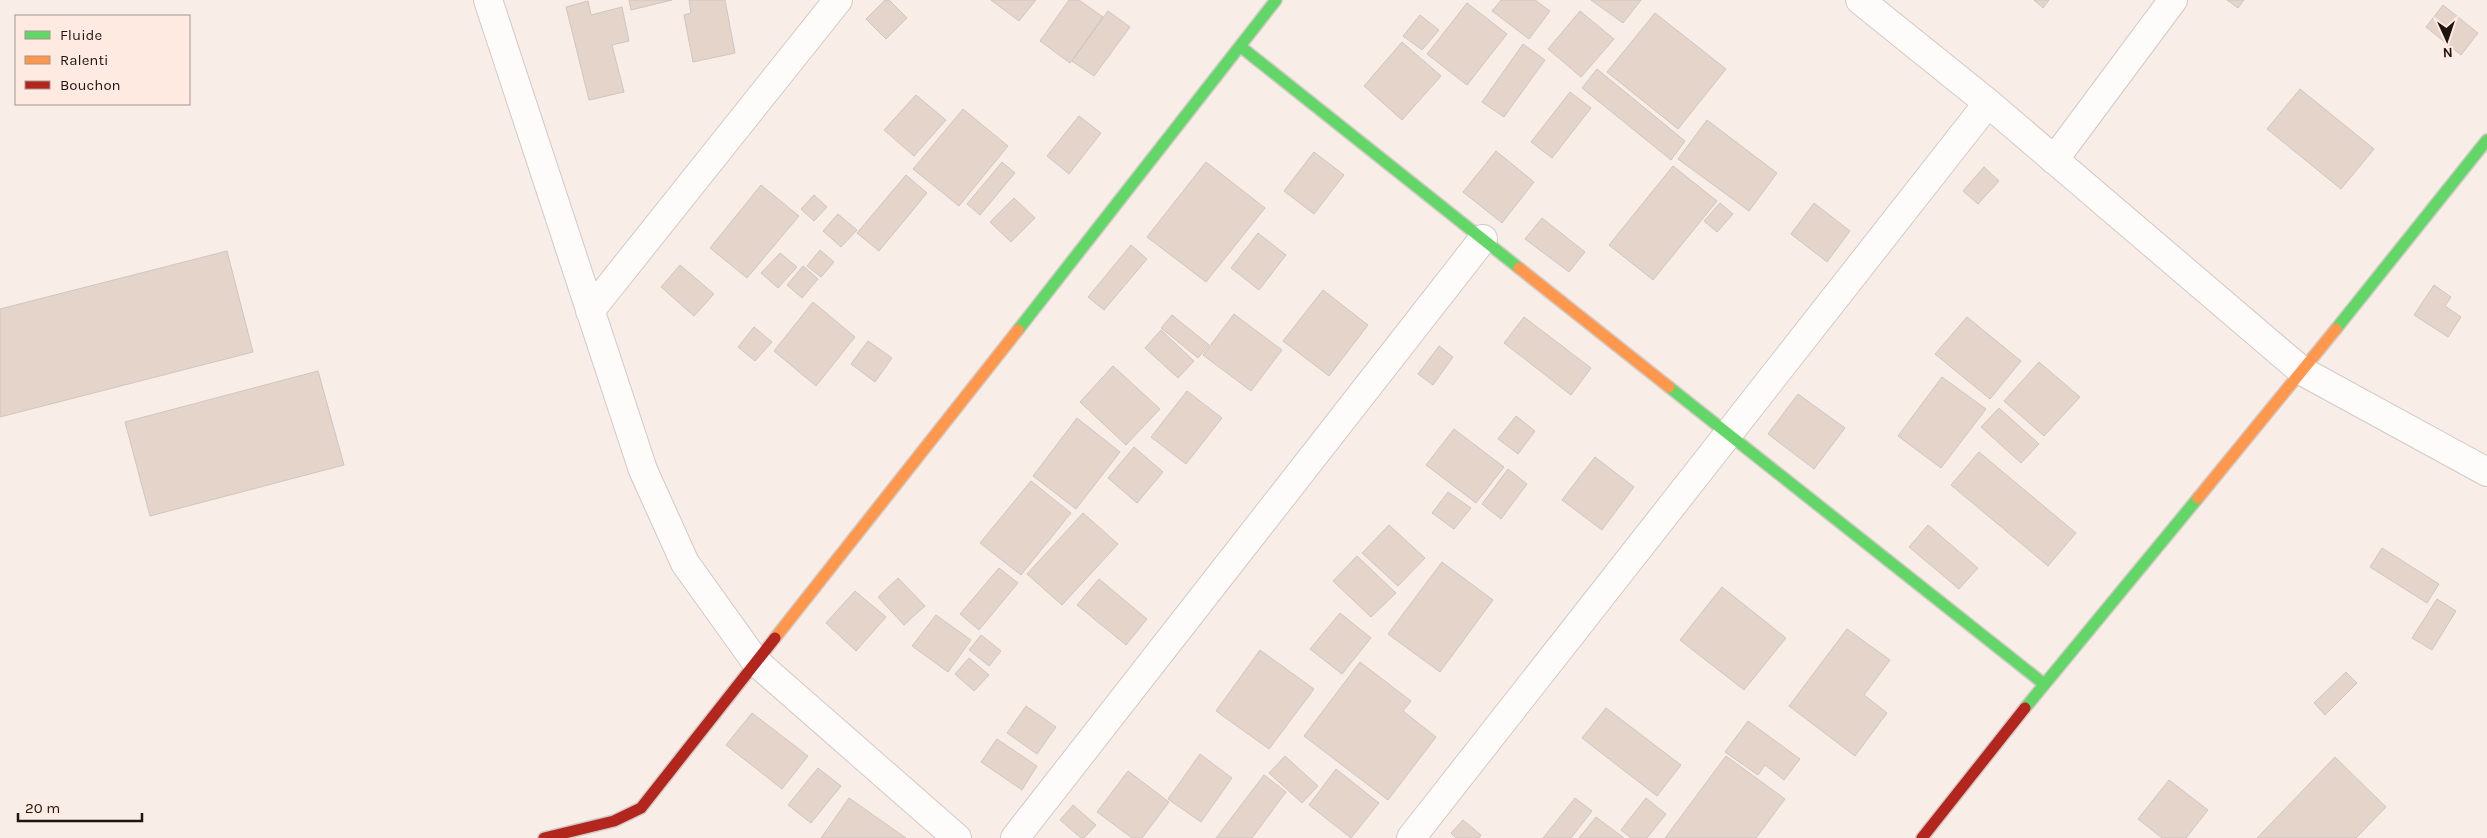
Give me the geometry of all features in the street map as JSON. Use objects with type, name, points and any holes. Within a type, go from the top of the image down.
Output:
[{"type":"street","points":[[488,0],[642,470],[685,563],[756,662],[957,838]]},
{"type":"street","points":[[590,311],[838,0]]},
{"type":"street","points":[[544,838],[614,821],[641,808],[1241,47],[1276,0]]},
{"type":"street","points":[[1860,0],[1988,103],[2302,371],[2487,472]]},
{"type":"street","points":[[2054,160],[2174,0]]},
{"type":"street","points":[[1241,47],[2044,684]]},
{"type":"street","points":[[1411,838],[1988,103]]},
{"type":"street","points":[[1922,838],[2044,684],[2302,371],[2487,140]]},
{"type":"street","points":[[1015,838],[1483,239]]},
{"type":"building","points":[[629,0],[672,0],[631,10]]},
{"type":"building","points":[[689,0],[725,0],[735,53],[693,62],[684,15],[691,13]]},
{"type":"building","points":[[885,0],[889,0],[907,18],[886,39],[866,19]]},
{"type":"building","points":[[991,0],[1036,0],[1019,21]]},
{"type":"building","points":[[1069,0],[1079,0],[1103,17],[1070,63],[1040,41]]},
{"type":"building","points":[[1501,0],[1535,0],[1550,11],[1529,39],[1492,11]]},
{"type":"building","points":[[1591,0],[1641,0],[1623,23]]},
{"type":"building","points":[[2034,0],[2049,0],[2043,8]]},
{"type":"building","points":[[2227,0],[2244,0],[2238,8]]},
{"type":"building","points":[[588,1],[591,15],[622,7],[629,41],[612,45],[624,92],[589,100],[566,7]]},
{"type":"building","points":[[1467,3],[1507,34],[1467,85],[1427,54]]},
{"type":"building","points":[[2443,5],[2478,33],[2461,55],[2426,27]]},
{"type":"building","points":[[1108,11],[1130,27],[1094,76],[1072,61]]},
{"type":"building","points":[[1580,11],[1614,39],[1581,77],[1548,49]]},
{"type":"building","points":[[1655,13],[1726,69],[1678,129],[1607,72]]},
{"type":"building","points":[[1420,15],[1439,30],[1422,50],[1403,36]]},
{"type":"building","points":[[1402,42],[1441,76],[1402,120],[1364,86]]},
{"type":"building","points":[[1523,44],[1545,60],[1504,117],[1482,102]]},
{"type":"building","points":[[1597,69],[1685,141],[1671,160],[1582,88]]},
{"type":"building","points":[[2300,89],[2374,149],[2341,189],[2267,129]]},
{"type":"building","points":[[1570,92],[1591,108],[1552,158],[1531,142]]},
{"type":"building","points":[[916,95],[946,120],[914,156],[884,130]]},
{"type":"building","points":[[963,109],[1008,146],[959,206],[913,169]]},
{"type":"building","points":[[1079,116],[1101,133],[1069,174],[1047,156]]},
{"type":"building","points":[[1707,120],[1777,173],[1749,211],[1678,159]]},
{"type":"building","points":[[1496,151],[1534,182],[1502,223],[1463,192]]},
{"type":"building","points":[[1314,152],[1344,175],[1314,214],[1284,191]]},
{"type":"building","points":[[1002,162],[1015,173],[980,215],[967,204]]},
{"type":"building","points":[[1206,162],[1265,208],[1206,282],[1147,237]]},
{"type":"building","points":[[1673,166],[1717,201],[1653,280],[1609,245]]},
{"type":"building","points":[[1984,167],[1999,181],[1978,204],[1963,191]]},
{"type":"building","points":[[906,175],[927,193],[879,251],[857,233]]},
{"type":"building","points":[[761,185],[799,216],[747,278],[710,248]]},
{"type":"building","points":[[814,195],[827,207],[814,221],[801,209]]},
{"type":"building","points":[[1014,198],[1035,218],[1011,242],[990,222]]},
{"type":"building","points":[[1720,203],[1733,214],[1717,232],[1704,221]]},
{"type":"building","points":[[1814,203],[1850,231],[1827,262],[1791,234]]},
{"type":"building","points":[[838,214],[857,230],[841,247],[823,231]]},
{"type":"building","points":[[1542,218],[1585,252],[1569,272],[1525,239]]},
{"type":"building","points":[[1258,233],[1286,255],[1259,290],[1231,268]]},
{"type":"building","points":[[1131,245],[1147,259],[1104,310],[1088,297]]},
{"type":"building","points":[[820,250],[834,262],[821,277],[807,266]]},
{"type":"building","points":[[227,251],[253,352],[0,417],[0,309]]},
{"type":"building","points":[[780,253],[797,267],[778,288],[761,273]]},
{"type":"building","points":[[680,265],[714,294],[694,316],[661,287]]},
{"type":"building","points":[[803,266],[818,279],[802,298],[787,285]]},
{"type":"building","points":[[2434,285],[2451,297],[2445,306],[2461,317],[2448,337],[2414,315]]},
{"type":"building","points":[[1323,290],[1368,325],[1329,376],[1283,341]]},
{"type":"building","points":[[813,302],[855,337],[816,386],[774,351]]},
{"type":"building","points":[[1234,314],[1282,350],[1251,391],[1203,355]]},
{"type":"building","points":[[1172,315],[1209,345],[1198,358],[1161,328]]},
{"type":"building","points":[[1524,317],[1591,368],[1571,395],[1504,343]]},
{"type":"building","points":[[1967,317],[2021,361],[1990,399],[1935,354]]},
{"type":"building","points":[[754,327],[772,342],[755,361],[738,347]]},
{"type":"building","points":[[1161,330],[1194,361],[1178,378],[1145,348]]},
{"type":"building","points":[[868,341],[892,358],[875,382],[851,364]]},
{"type":"building","points":[[1439,346],[1453,357],[1433,385],[1418,374]]},
{"type":"building","points":[[2039,362],[2080,397],[2044,436],[2004,401]]},
{"type":"building","points":[[1113,366],[1160,409],[1126,445],[1080,402]]},
{"type":"building","points":[[318,371],[344,465],[150,516],[125,422]]},
{"type":"building","points":[[1942,377],[1986,409],[1941,468],[1898,436]]},
{"type":"building","points":[[1187,391],[1222,418],[1186,464],[1151,437]]},
{"type":"building","points":[[1798,394],[1845,428],[1814,469],[1768,434]]},
{"type":"building","points":[[1999,408],[2039,444],[2021,463],[1981,427]]},
{"type":"building","points":[[1516,416],[1535,431],[1518,454],[1498,439]]},
{"type":"building","points":[[1077,418],[1120,452],[1076,509],[1033,476]]},
{"type":"building","points":[[1454,429],[1504,467],[1476,503],[1426,465]]},
{"type":"building","points":[[1134,447],[1163,472],[1137,503],[1108,478]]},
{"type":"building","points":[[1979,452],[2076,533],[2048,566],[1951,485]]},
{"type":"building","points":[[1595,457],[1634,487],[1602,530],[1562,500]]},
{"type":"building","points":[[1508,469],[1527,484],[1501,519],[1482,504]]},
{"type":"building","points":[[1031,481],[1071,513],[1021,575],[980,543]]},
{"type":"building","points":[[1448,492],[1471,508],[1454,529],[1432,513]]},
{"type":"building","points":[[1083,513],[1118,544],[1062,605],[1027,574]]},
{"type":"building","points":[[1389,525],[1425,558],[1398,586],[1362,553]]},
{"type":"building","points":[[1928,525],[1978,568],[1959,589],[1909,547]]},
{"type":"building","points":[[2382,548],[2439,584],[2427,603],[2370,567]]},
{"type":"building","points":[[1357,556],[1396,593],[1371,617],[1333,581]]},
{"type":"building","points":[[1442,562],[1493,600],[1440,672],[1388,634]]},
{"type":"building","points":[[999,568],[1018,583],[979,630],[960,614]]},
{"type":"building","points":[[898,578],[925,606],[904,625],[878,597]]},
{"type":"building","points":[[1099,579],[1147,619],[1126,645],[1077,605]]},
{"type":"building","points":[[1722,587],[1786,638],[1744,690],[1680,640]]},
{"type":"building","points":[[855,591],[886,617],[856,651],[826,623]]},
{"type":"building","points":[[2437,599],[2456,611],[2432,650],[2412,638]]},
{"type":"building","points":[[1340,613],[1371,638],[1342,674],[1310,649]]},
{"type":"building","points":[[936,615],[971,640],[948,672],[912,646]]},
{"type":"building","points":[[1847,629],[1890,660],[1864,695],[1887,713],[1855,756],[1789,706]]},
{"type":"building","points":[[981,635],[1001,651],[989,666],[969,650]]},
{"type":"building","points":[[1260,650],[1314,689],[1269,749],[1216,711]]},
{"type":"building","points":[[969,658],[989,675],[974,691],[955,674]]},
{"type":"building","points":[[1360,662],[1411,701],[1403,711],[1436,737],[1388,800],[1304,736]]},
{"type":"building","points":[[2346,672],[2357,683],[2325,715],[2314,703]]},
{"type":"building","points":[[1026,706],[1056,727],[1037,754],[1007,733]]},
{"type":"building","points":[[1606,708],[1681,765],[1657,796],[1582,738]]},
{"type":"building","points":[[752,713],[808,756],[782,789],[726,745]]},
{"type":"building","points":[[1748,721],[1800,759],[1784,780],[1765,765],[1758,775],[1725,752]]},
{"type":"building","points":[[997,739],[1037,766],[1022,790],[981,762]]},
{"type":"building","points":[[1200,754],[1232,778],[1201,822],[1168,799]]},
{"type":"building","points":[[1285,756],[1318,786],[1302,803],[1269,773]]},
{"type":"building","points":[[1726,756],[1785,799],[1756,838],[1665,838]]},
{"type":"building","points":[[2335,757],[2386,807],[2356,838],[2257,838]]},
{"type":"building","points":[[818,768],[841,786],[811,823],[788,805]]},
{"type":"building","points":[[1336,769],[1379,803],[1351,838],[1309,805]]},
{"type":"building","points":[[1128,771],[1169,802],[1142,838],[1132,838],[1097,812]]},
{"type":"building","points":[[1264,775],[1286,792],[1252,838],[1216,838]]},
{"type":"building","points":[[2169,780],[2208,810],[2186,838],[2162,838],[2138,819]]},
{"type":"building","points":[[849,798],[906,838],[821,838]]},
{"type":"building","points":[[1575,798],[1592,811],[1571,838],[1543,838]]},
{"type":"building","points":[[1646,798],[1666,814],[1647,838],[1631,838],[1621,830]]},
{"type":"building","points":[[1073,805],[1096,825],[1084,838],[1081,838],[1060,820]]},
{"type":"building","points":[[1596,817],[1624,838],[1579,838]]},
{"type":"building","points":[[1463,820],[1481,835],[1479,838],[1456,838],[1451,833]]},
{"type":"traffic: fast","points":[[1018,330],[1276,0]]},
{"type":"traffic: fast","points":[[1241,47],[1519,268]]},
{"type":"traffic: fast","points":[[2336,329],[2487,140]]},
{"type":"traffic: fast","points":[[1669,387],[2044,684]]},
{"type":"traffic: fast","points":[[2025,708],[2198,498]]},
{"type":"traffic: slow","points":[[1519,268],[1669,387]]},
{"type":"traffic: slow","points":[[2198,498],[2336,329]]},
{"type":"traffic: slow","points":[[775,638],[1018,330]]},
{"type":"traffic: jam","points":[[544,838],[614,821],[641,808],[775,638]]},
{"type":"traffic: jam","points":[[1922,838],[2025,708]]}]
